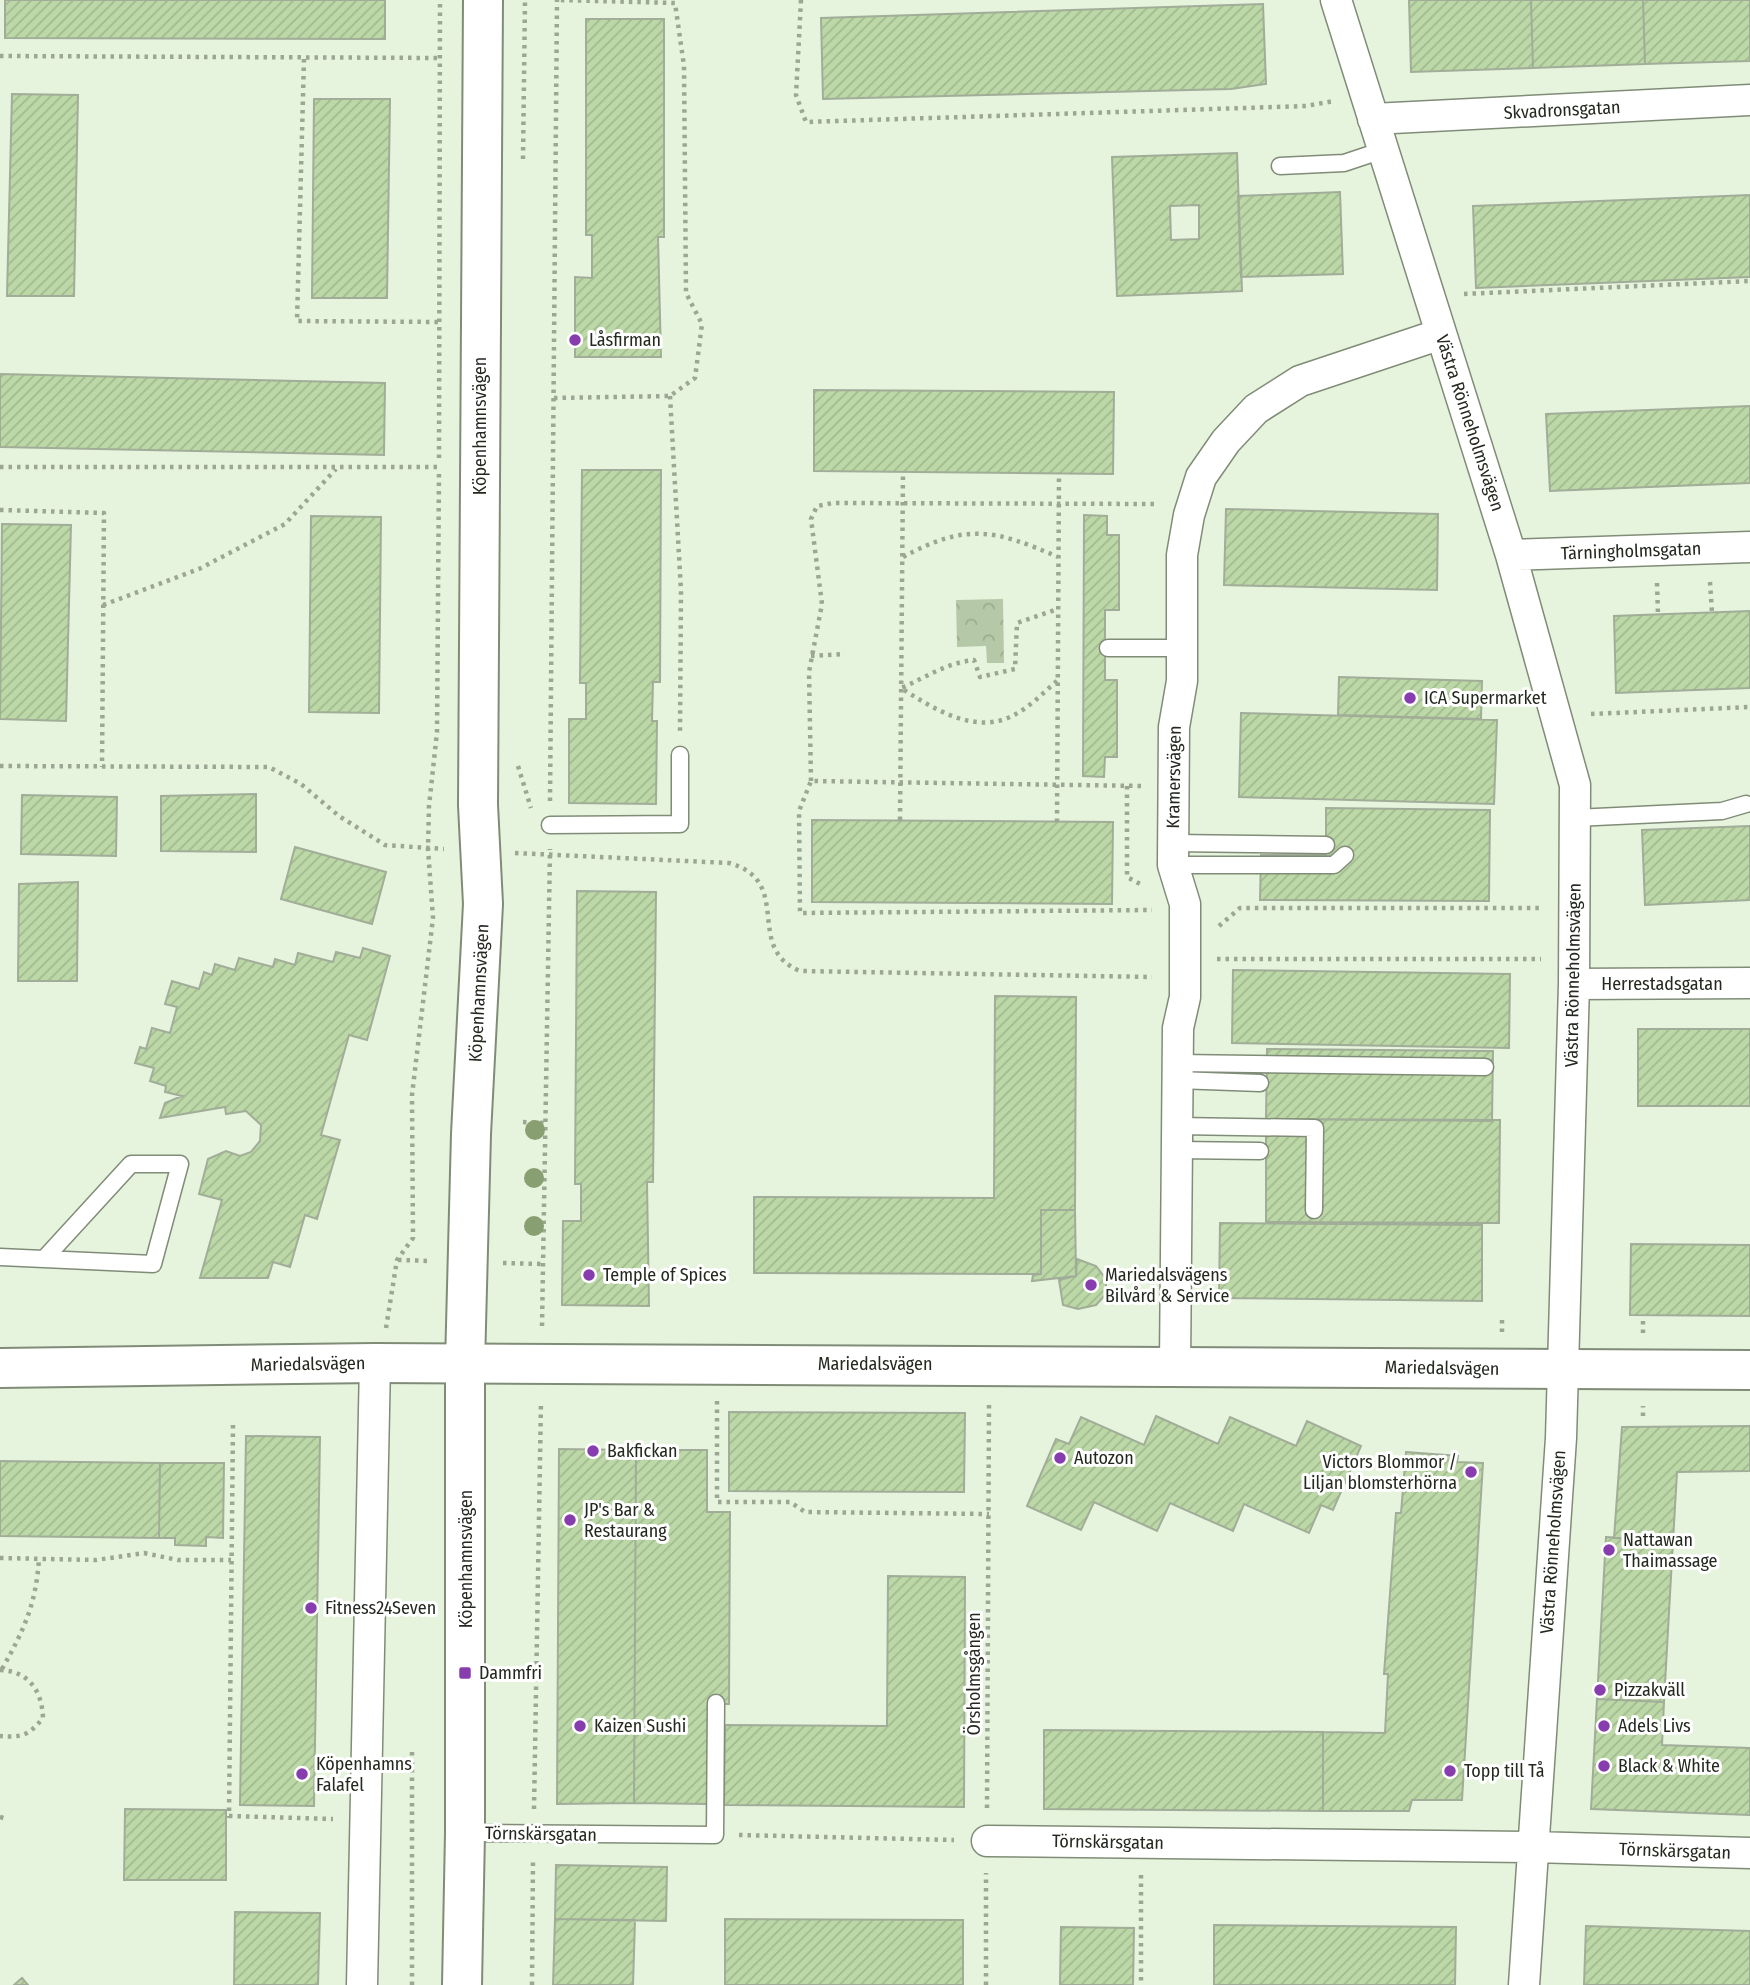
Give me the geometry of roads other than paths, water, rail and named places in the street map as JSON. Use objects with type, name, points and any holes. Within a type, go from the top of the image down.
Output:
[{"type":"street","name":"Köpenhamnsvägen","points":[[462,1985],[465,1833],[465,1364],[471,1134],[483,904],[480,851],[483,0]]},
{"type":"street","name":"Västra Rönneholmsvägen","points":[[1336,0],[1511,555],[1575,785],[1574,972],[1561,1438],[1524,1985]]},
{"type":"street","name":"Skvadronsgatan","points":[[1370,107],[1750,100]]},
{"type":"street","name":"Kramersvägen","points":[[1175,1366],[1177,1072],[1178,1028],[1185,997],[1185,904],[1173,854],[1174,727],[1182,681],[1182,555],[1189,515],[1201,477],[1226,441],[1256,409],[1300,381],[1441,334]]},
{"type":"street","name":"Tärningholmsgatan","points":[[1511,555],[1750,547]]},
{"type":"street","name":"Herrestadsgatan","points":[[1574,972],[1750,983]]},
{"type":"street","name":"Mariedalsvägen","points":[[0,1368],[375,1363],[989,1364],[1750,1370]]},
{"type":"street","points":[[362,1985],[375,1363]]},
{"type":"street","name":"Törnskärsgatan","points":[[987,1841],[1532,1847],[1750,1853]]},
{"type":"lane","points":[[1280,166],[1344,163],[1383,149]]},
{"type":"lane","points":[[1108,648],[1182,648]]},
{"type":"lane","points":[[550,825],[680,824],[680,755]]},
{"type":"lane","points":[[1575,818],[1722,811],[1746,804]]},
{"type":"lane","points":[[1173,854],[1326,845]]},
{"type":"lane","points":[[1173,854],[1334,866],[1345,855]]},
{"type":"lane","points":[[1177,1072],[1485,1067]]},
{"type":"lane","points":[[1177,1072],[1260,1083]]},
{"type":"lane","points":[[1177,1138],[1315,1128],[1314,1210]]},
{"type":"lane","points":[[1177,1138],[1260,1151]]},
{"type":"lane","points":[[0,1258],[153,1264],[180,1164],[131,1164],[44,1259]]},
{"type":"lane","name":"Törnskärsgatan","points":[[465,1833],[715,1835],[716,1703]]},
{"type":"place","name":"Låsfirman","points":[[575,340]]},
{"type":"place","name":"ICA Supermarket","points":[[1410,698]]},
{"type":"place","name":"Temple of Spices","points":[[589,1275]]},
{"type":"place","name":"Mariedalsvägens Bilvård & Service","points":[[1091,1285]]},
{"type":"place","name":"Bakfickan","points":[[593,1451]]},
{"type":"place","name":"Autozon","points":[[1060,1458]]},
{"type":"place","name":"Victors Blommor / Liljan blomsterhörna","points":[[1471,1472]]},
{"type":"place","name":"JP's Bar & Restaurang","points":[[570,1520]]},
{"type":"place","name":"Nattawan Thaimassage","points":[[1609,1550]]},
{"type":"place","name":"Fitness24Seven","points":[[311,1608]]},
{"type":"place","name":"Dammfri","points":[[465,1673]]},
{"type":"place","name":"Pizzakväll","points":[[1600,1690]]},
{"type":"place","name":"Kaizen Sushi","points":[[580,1726]]},
{"type":"place","name":"Adels Livs","points":[[1604,1726]]},
{"type":"place","name":"Black & White","points":[[1604,1766]]},
{"type":"place","name":"Topp till Tå","points":[[1450,1771]]},
{"type":"place","name":"Köpenhamns Falafel","points":[[302,1774]]}]
